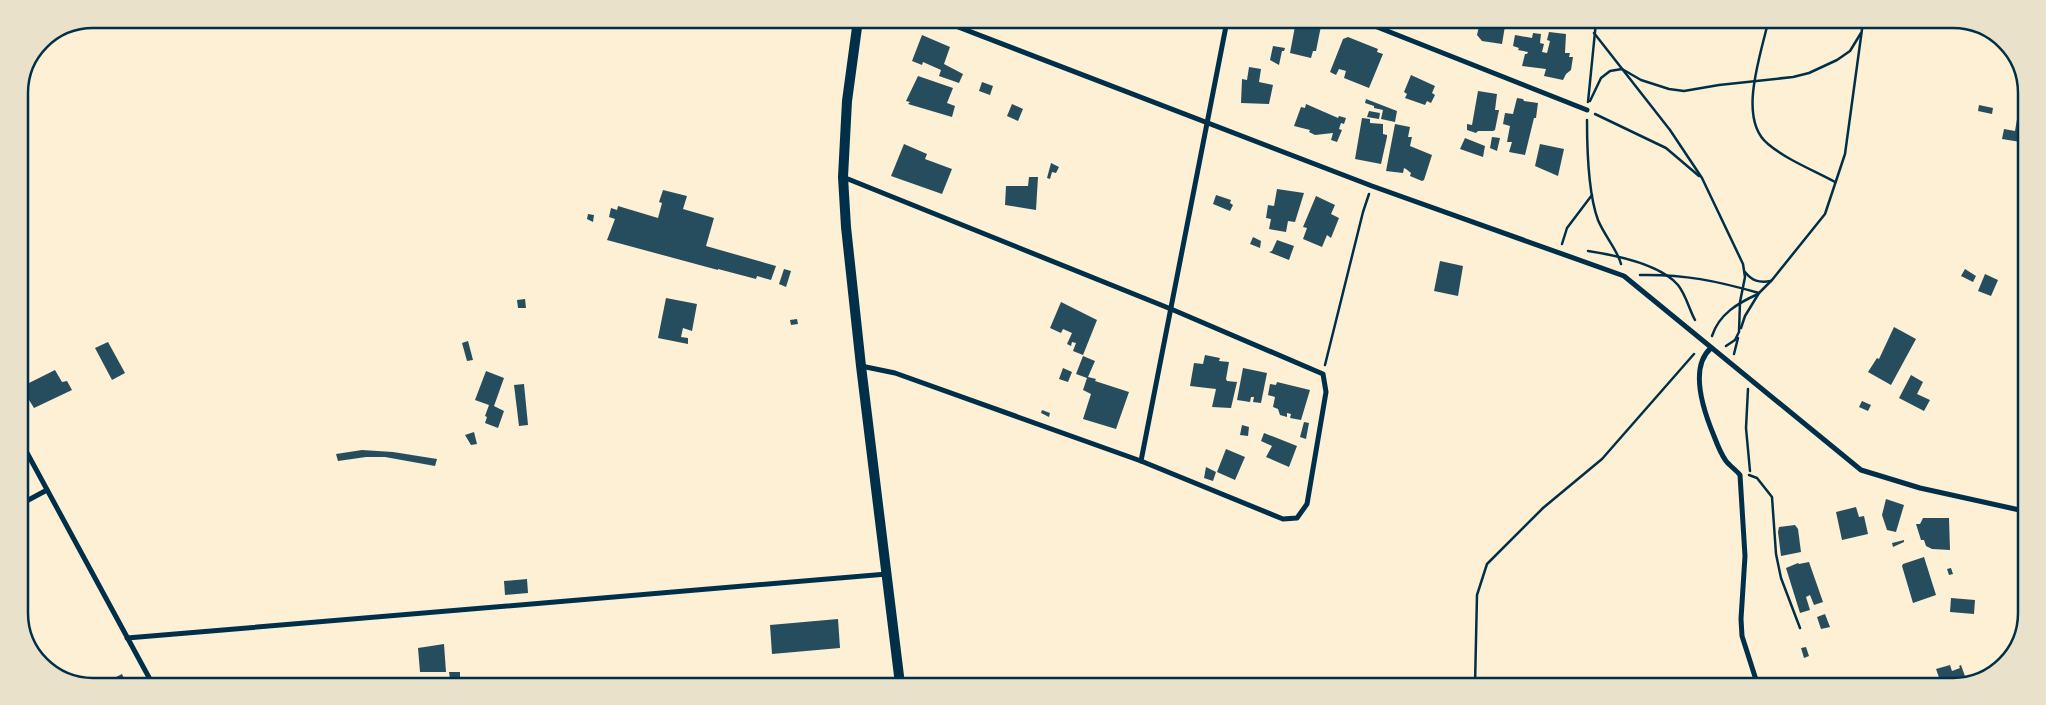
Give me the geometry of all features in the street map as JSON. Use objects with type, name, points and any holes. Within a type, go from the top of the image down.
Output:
[{"type":"main road","points":[[857,28],[848,101],[844,177],[846,227],[899,678]]},
{"type":"street","points":[[961,28],[1372,186],[1624,276],[1861,470],[1920,488],[2018,510]]},
{"type":"street","points":[[1141,461],[1226,28]]},
{"type":"street","points":[[1380,28],[1587,110]]},
{"type":"street","points":[[844,177],[1171,309],[1324,374],[1326,392],[1307,504],[1297,518],[1283,519],[1141,461],[895,373],[861,366]]},
{"type":"street","points":[[1711,348],[1704,353],[1702,359],[1700,397],[1706,417],[1725,460],[1740,475],[1745,556],[1741,620],[1742,636],[1755,678]]},
{"type":"street","points":[[28,455],[149,678]]},
{"type":"street","points":[[28,500],[46,490]]},
{"type":"street","points":[[128,638],[887,574]]},
{"type":"path","points":[[1595,28],[1587,110],[1592,195],[1598,219],[1606,239],[1620,257],[1624,276],[1674,275],[1720,282],[1759,293]]},
{"type":"path","points":[[1767,28],[1755,80],[1751,109],[1758,132],[1766,143],[1777,151],[1835,182]]},
{"type":"path","points":[[1732,363],[1739,332],[1745,316],[1759,293],[1772,280],[1824,214],[1845,154],[1862,28]]},
{"type":"path","points":[[1475,678],[1477,595],[1487,564],[1543,508],[1602,459],[1694,354],[1731,344],[1739,332],[1743,264],[1702,178],[1670,130],[1594,34]]},
{"type":"path","points":[[1587,110],[1601,78],[1610,71],[1622,69],[1641,80],[1669,89],[1684,91],[1755,80],[1793,77],[1827,65],[1850,51],[1861,34]]},
{"type":"path","points":[[1587,110],[1666,148],[1702,178]]},
{"type":"path","points":[[1324,374],[1363,212],[1372,186]]},
{"type":"path","points":[[1559,253],[1567,228],[1592,195]]},
{"type":"path","points":[[1744,271],[1750,278],[1756,281],[1772,280]]},
{"type":"path","points":[[1711,348],[1713,334],[1720,320],[1740,302],[1759,293]]},
{"type":"path","points":[[1748,378],[1746,428],[1751,475],[1762,483],[1772,497],[1776,554],[1781,578],[1800,628]]},
{"type":"building","points":[[1295,28],[1321,28],[1316,51],[1313,51],[1311,58],[1290,53]]},
{"type":"building","points":[[1479,28],[1505,28],[1502,44],[1482,41],[1477,35]]},
{"type":"building","points":[[1549,32],[1566,34],[1565,53],[1570,53],[1569,57],[1573,57],[1571,70],[1563,80],[1544,76],[1546,69],[1522,66],[1525,54],[1528,52],[1518,50],[1519,48],[1513,46],[1515,35],[1532,38],[1533,33],[1541,34],[1540,43],[1544,44],[1542,52],[1547,53],[1550,41],[1547,40]]},
{"type":"building","points":[[922,35],[950,47],[944,64],[963,74],[959,83],[939,76],[941,70],[923,62],[922,65],[912,61]]},
{"type":"building","points":[[1348,37],[1378,49],[1377,52],[1383,54],[1369,88],[1344,78],[1346,71],[1339,69],[1336,75],[1330,72],[1343,39]]},
{"type":"building","points":[[1273,46],[1285,48],[1282,51],[1279,65],[1270,60]]},
{"type":"building","points":[[1249,67],[1261,69],[1259,82],[1273,85],[1269,104],[1241,103],[1242,79],[1247,80]]},
{"type":"building","points":[[1411,75],[1435,86],[1432,93],[1435,95],[1431,103],[1427,101],[1425,105],[1405,98],[1407,94],[1404,92]]},
{"type":"building","points":[[918,76],[953,88],[947,103],[955,106],[952,117],[908,104],[910,102],[906,101]]},
{"type":"building","points":[[982,82],[993,86],[990,95],[979,91]]},
{"type":"building","points":[[1478,91],[1497,94],[1495,110],[1499,110],[1495,130],[1493,131],[1478,131],[1476,133],[1467,130],[1467,124],[1472,125]]},
{"type":"building","points":[[1517,98],[1538,103],[1536,118],[1534,118],[1525,155],[1509,152],[1512,142],[1507,142],[1510,126],[1503,124],[1505,113],[1513,114]]},
{"type":"building","points":[[1366,99],[1397,111],[1395,122],[1381,119],[1383,110],[1365,103]]},
{"type":"building","points":[[1012,104],[1023,109],[1018,121],[1007,116]]},
{"type":"building","points":[[1306,104],[1338,118],[1339,116],[1346,118],[1344,124],[1341,123],[1339,129],[1342,130],[1337,142],[1331,140],[1333,133],[1315,135],[1309,132],[1310,130],[1294,126],[1301,107],[1305,108]]},
{"type":"building","points":[[1979,105],[1993,108],[1992,114],[1978,111]]},
{"type":"building","points":[[1369,111],[1380,113],[1379,119],[1367,117]]},
{"type":"building","points":[[1362,118],[1370,119],[1370,123],[1383,124],[1383,134],[1387,135],[1387,137],[1381,164],[1355,159]]},
{"type":"building","points":[[2018,119],[2018,142],[2002,139],[2004,129],[2015,131]]},
{"type":"building","points":[[1395,124],[1410,127],[1408,137],[1412,137],[1410,146],[1432,155],[1424,180],[1422,181],[1410,176],[1411,173],[1404,168],[1403,173],[1386,171]]},
{"type":"building","points":[[1492,137],[1500,138],[1497,151],[1490,148]]},
{"type":"building","points":[[1465,138],[1485,146],[1483,157],[1460,149]]},
{"type":"building","points":[[904,144],[927,154],[925,159],[952,169],[942,194],[891,176]]},
{"type":"building","points":[[1540,144],[1564,149],[1558,176],[1535,166]]},
{"type":"building","points":[[1051,163],[1059,167],[1056,173],[1052,172],[1050,179],[1047,178]]},
{"type":"building","points":[[1029,177],[1038,177],[1036,210],[1005,205],[1006,186],[1028,186]]},
{"type":"building","points":[[1277,189],[1304,193],[1295,222],[1288,221],[1286,232],[1269,229],[1271,219],[1266,218],[1268,205],[1274,206]]},
{"type":"building","points":[[663,190],[687,196],[683,209],[714,218],[706,246],[776,266],[771,280],[757,276],[756,279],[718,270],[607,240],[615,219],[609,217],[611,208],[617,210],[618,206],[658,218],[662,203],[659,202]]},
{"type":"building","points":[[1216,195],[1231,200],[1230,203],[1233,205],[1230,211],[1213,204]]},
{"type":"building","points":[[1316,196],[1335,205],[1331,214],[1339,218],[1331,238],[1327,235],[1322,247],[1303,239],[1307,228],[1303,227]]},
{"type":"building","points":[[588,214],[594,215],[593,222],[587,219]]},
{"type":"building","points":[[1253,237],[1261,241],[1260,248],[1250,244]]},
{"type":"building","points":[[1277,240],[1294,246],[1289,260],[1269,252],[1272,251]]},
{"type":"building","points":[[1440,261],[1463,266],[1458,296],[1434,291]]},
{"type":"building","points":[[784,269],[791,271],[786,287],[779,284]]},
{"type":"building","points":[[1965,269],[1976,276],[1973,282],[1961,276]]},
{"type":"building","points":[[1985,274],[1998,280],[1991,296],[1978,291]]},
{"type":"building","points":[[666,298],[697,304],[692,331],[683,328],[681,337],[688,338],[688,344],[658,338]]},
{"type":"building","points":[[525,299],[526,308],[518,308],[517,300]]},
{"type":"building","points":[[1061,302],[1097,320],[1083,355],[1073,351],[1076,343],[1072,342],[1071,346],[1067,344],[1072,333],[1063,329],[1061,333],[1050,328]]},
{"type":"building","points":[[797,319],[798,324],[791,325],[790,320]]},
{"type":"building","points":[[1894,327],[1916,339],[1891,385],[1868,372],[1877,358],[1879,359]]},
{"type":"building","points":[[468,341],[473,360],[467,361],[462,343]]},
{"type":"building","points":[[108,342],[125,373],[112,380],[95,348]]},
{"type":"building","points":[[1205,355],[1220,358],[1219,361],[1229,362],[1226,379],[1227,381],[1237,382],[1231,408],[1212,407],[1216,389],[1190,386],[1194,363],[1203,364]]},
{"type":"building","points":[[1083,356],[1095,361],[1088,377],[1129,392],[1116,429],[1083,419],[1091,394],[1083,390],[1087,378],[1076,374]]},
{"type":"building","points":[[1063,368],[1072,372],[1068,382],[1059,379]]},
{"type":"building","points":[[1243,368],[1267,373],[1261,403],[1253,402],[1254,397],[1251,397],[1250,402],[1237,400]]},
{"type":"building","points":[[55,370],[62,382],[67,381],[72,390],[34,408],[28,398],[28,384]]},
{"type":"building","points":[[486,371],[504,378],[494,406],[504,411],[498,428],[485,423],[487,417],[485,416],[489,405],[475,400]]},
{"type":"building","points":[[1911,375],[1923,382],[1917,394],[1930,400],[1924,411],[1899,398]]},
{"type":"building","points":[[1277,382],[1310,390],[1301,420],[1290,418],[1291,414],[1287,413],[1287,417],[1280,415],[1278,409],[1273,407],[1275,397],[1268,395],[1270,384],[1276,385]]},
{"type":"building","points":[[524,384],[528,425],[519,426],[514,385]]},
{"type":"building","points":[[1862,401],[1871,405],[1868,411],[1859,407]]},
{"type":"building","points":[[1042,410],[1050,413],[1049,417],[1041,413]]},
{"type":"building","points":[[1304,422],[1309,423],[1306,439],[1300,437]]},
{"type":"building","points":[[1242,425],[1249,427],[1248,436],[1240,435]]},
{"type":"building","points":[[474,432],[477,444],[471,445],[465,435]]},
{"type":"building","points":[[1264,433],[1297,446],[1289,467],[1266,457],[1272,446],[1261,441]]},
{"type":"building","points":[[1226,449],[1245,457],[1235,480],[1217,472]]},
{"type":"building","points":[[362,450],[393,452],[437,459],[435,466],[385,457],[366,457],[338,461],[336,454]]},
{"type":"building","points":[[1206,467],[1216,472],[1213,481],[1204,478]]},
{"type":"building","points":[[1886,499],[1904,505],[1896,532],[1887,530],[1882,515]]},
{"type":"building","points":[[1856,507],[1859,517],[1864,516],[1868,534],[1842,540],[1836,512]]},
{"type":"building","points":[[1923,518],[1949,518],[1950,550],[1932,549],[1926,546],[1924,540],[1921,540],[1916,524],[1920,524]]},
{"type":"building","points":[[1795,525],[1798,529],[1801,552],[1781,556],[1779,527]]},
{"type":"building","points":[[1904,540],[1904,542],[1893,547],[1892,543]]},
{"type":"building","points":[[1924,557],[1936,595],[1913,603],[1902,566]]},
{"type":"building","points":[[1809,562],[1823,602],[1814,605],[1810,595],[1806,597],[1810,610],[1800,613],[1786,568],[1798,563]]},
{"type":"building","points":[[1951,568],[1953,574],[1949,575],[1947,569]]},
{"type":"building","points":[[527,579],[528,593],[505,595],[504,581]]},
{"type":"building","points":[[1951,598],[1975,600],[1974,614],[1950,612]]},
{"type":"building","points":[[1825,614],[1830,627],[1821,629],[1817,617]]},
{"type":"building","points":[[838,619],[840,648],[772,654],[770,625]]},
{"type":"building","points":[[444,644],[446,672],[420,672],[418,648]]},
{"type":"building","points":[[1806,647],[1809,656],[1804,658],[1801,648]]},
{"type":"building","points":[[1950,665],[1952,671],[1960,668],[1959,666],[1961,665],[1965,676],[1939,678],[1936,669]]},
{"type":"building","points":[[449,672],[460,672],[460,678],[450,678]]},
{"type":"building","points":[[122,674],[124,678],[114,678]]}]
